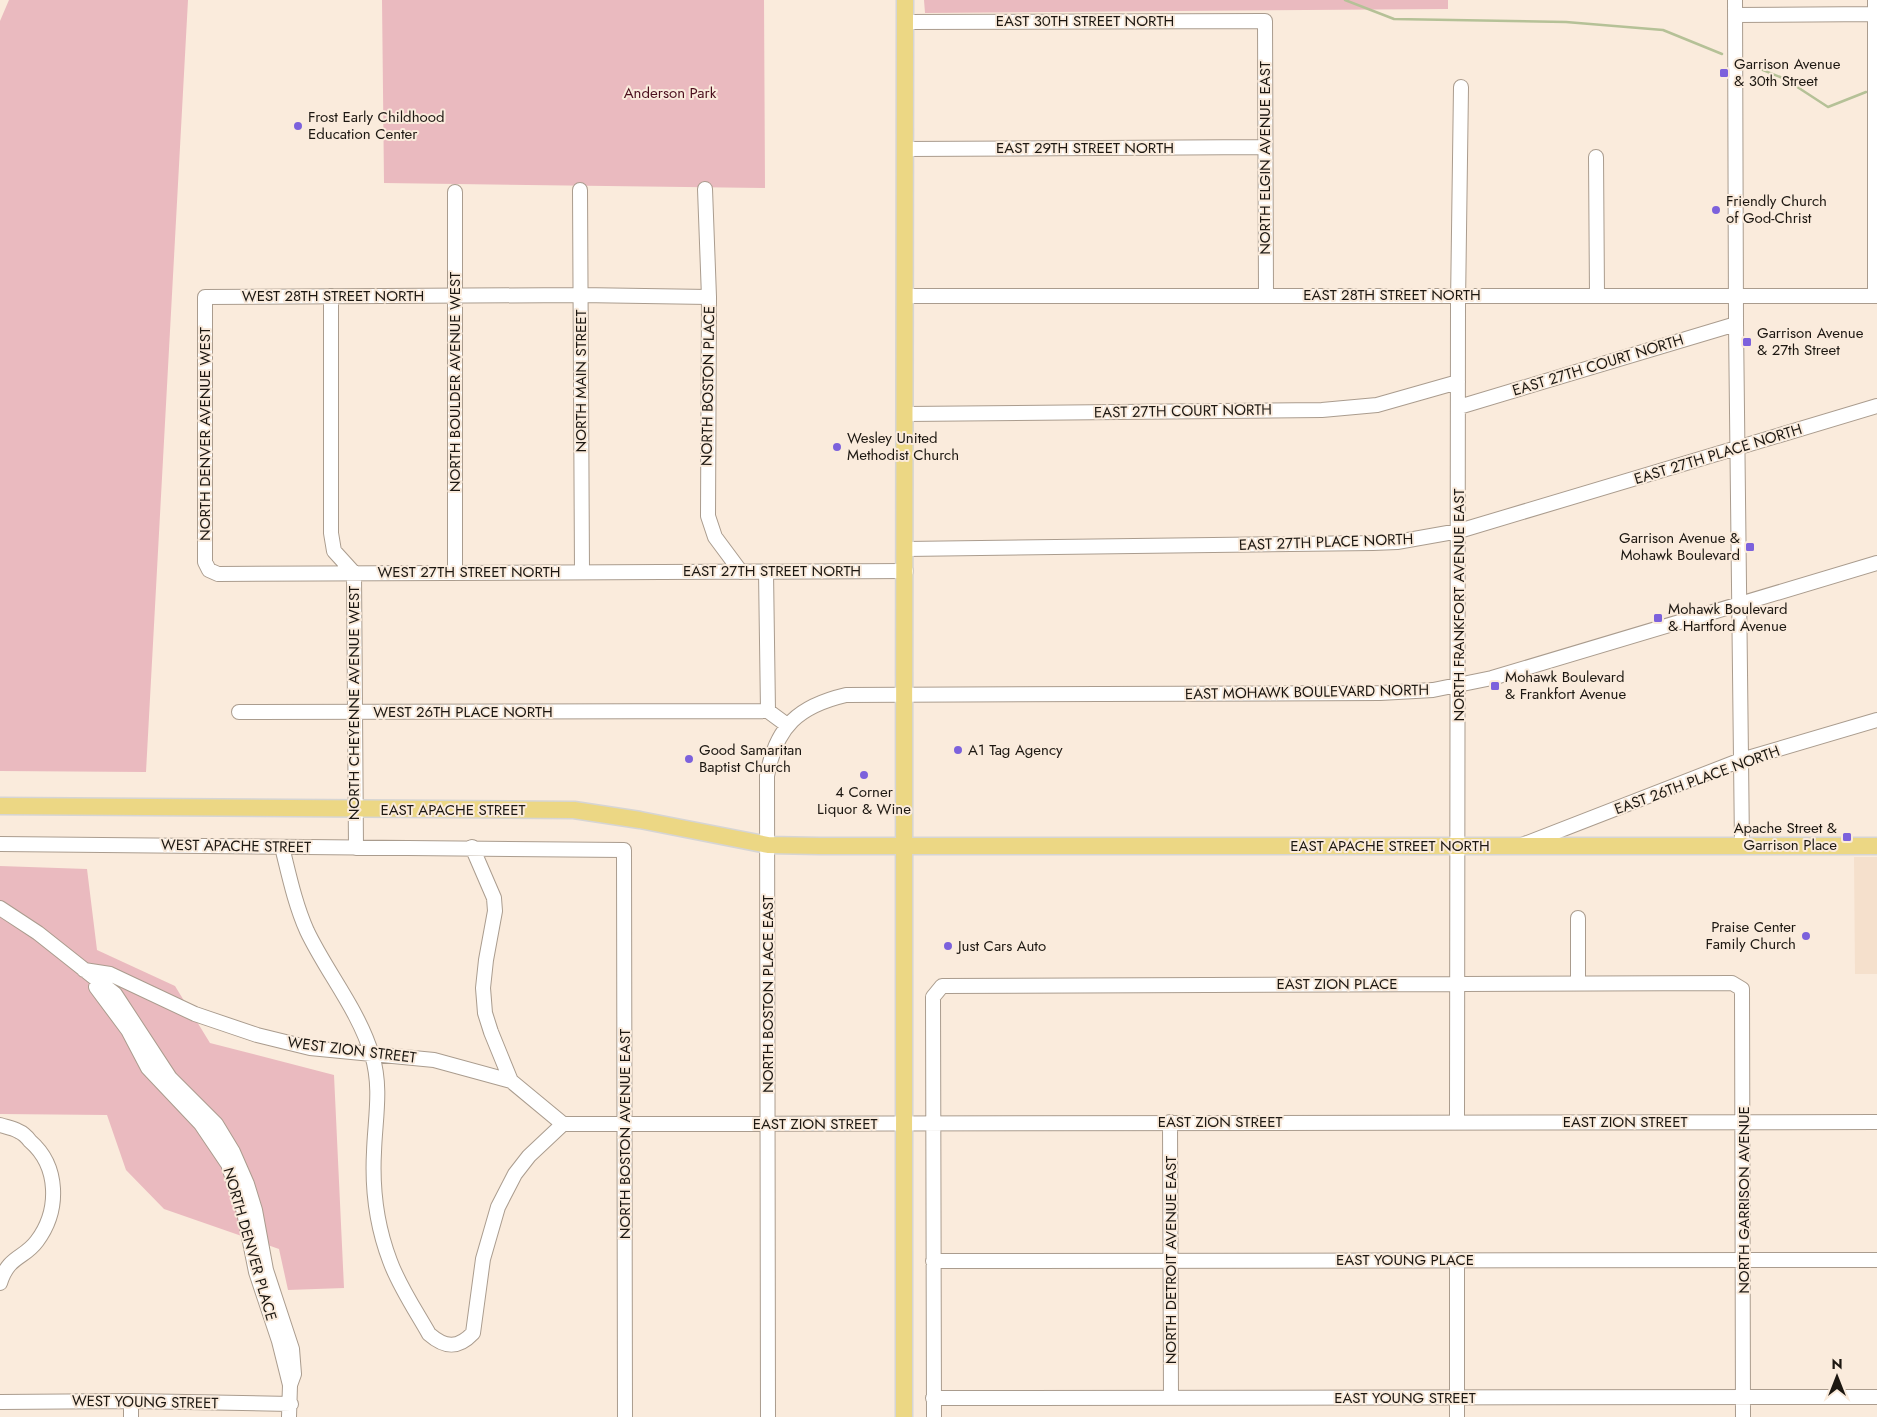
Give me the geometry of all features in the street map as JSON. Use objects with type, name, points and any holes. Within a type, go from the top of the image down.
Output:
[{"type":"main road","points":[[904,1417],[902,846],[906,695],[905,0]]},
{"type":"main road","name":"EAST APACHE STREET","points":[[0,806],[574,810],[640,820],[768,845],[902,846]]},
{"type":"main road","name":"EAST APACHE STREET NORTH","points":[[902,846],[1877,846]]},
{"type":"street","points":[[1735,0],[1737,448],[1742,846]]},
{"type":"street","points":[[1735,15],[1876,9],[1876,296]]},
{"type":"street","name":"EAST 30TH STREET NORTH","points":[[905,22],[1265,21]]},
{"type":"street","name":"NORTH ELGIN AVENUE EAST","points":[[1265,21],[1266,296]]},
{"type":"street","name":"NORTH FRANKFORT AVENUE EAST","points":[[1457,1122],[1460,531],[1458,382],[1461,87]]},
{"type":"street","name":"EAST 29TH STREET NORTH","points":[[906,149],[1265,147]]},
{"type":"street","points":[[1596,157],[1597,295]]},
{"type":"street","name":"NORTH BOSTON PLACE","points":[[705,189],[709,297],[708,516],[715,537],[741,572]]},
{"type":"street","name":"NORTH MAIN STREET","points":[[580,190],[582,572]]},
{"type":"street","name":"NORTH BOULDER AVENUE WEST","points":[[455,192],[455,571]]},
{"type":"street","points":[[580,295],[709,297]]},
{"type":"street","name":"WEST 28TH STREET NORTH","points":[[205,297],[580,295]]},
{"type":"street","name":"NORTH CHEYENNE AVENUE WEST","points":[[331,296],[331,533],[334,551],[354,573],[354,809],[356,848]]},
{"type":"street","name":"EAST 28TH STREET NORTH","points":[[906,296],[1876,296]]},
{"type":"street","name":"NORTH DENVER AVENUE WEST","points":[[205,297],[205,562],[209,570]]},
{"type":"street","name":"EAST 27TH COURT NORTH","points":[[1459,406],[1736,324]]},
{"type":"street","name":"EAST 27TH COURT NORTH","points":[[906,414],[1322,410],[1377,405],[1458,382]]},
{"type":"street","name":"EAST 27TH PLACE NORTH","points":[[906,549],[1397,542],[1460,531],[1877,406]]},
{"type":"street","name":"EAST MOHAWK BOULEVARD NORTH","points":[[787,725],[807,708],[824,700],[846,695],[1380,693],[1433,690],[1492,678],[1877,563]]},
{"type":"street","name":"WEST 27TH STREET NORTH","points":[[209,570],[218,574],[455,571],[639,572]]},
{"type":"street","name":"EAST 27TH STREET NORTH","points":[[639,572],[906,571]]},
{"type":"street","points":[[766,572],[768,711],[787,725]]},
{"type":"street","name":"WEST 26TH PLACE NORTH","points":[[239,712],[598,713],[768,711]]},
{"type":"street","name":"EAST 26TH PLACE NORTH","points":[[1519,846],[1742,760],[1877,720]]},
{"type":"street","name":"NORTH BOSTON PLACE EAST","points":[[768,1417],[767,776],[770,758],[787,725]]},
{"type":"street","name":"WEST APACHE STREET","points":[[0,844],[356,848],[472,847]]},
{"type":"street","points":[[282,847],[296,903],[307,930],[351,1004],[372,1053],[378,1077],[378,1112],[374,1152],[378,1218],[390,1262],[429,1334],[439,1343],[449,1347],[466,1340],[473,1333],[477,1294],[491,1229],[498,1207],[515,1174],[542,1142],[563,1124],[511,1081],[491,1032],[485,1013],[483,988],[495,911],[494,898],[472,847]]},
{"type":"street","name":"NORTH BOSTON AVENUE EAST","points":[[472,847],[624,850],[626,1124],[625,1417]]},
{"type":"street","name":"NORTH DENVER PLACE","points":[[0,908],[38,933],[115,994],[170,1078],[216,1124],[234,1152],[255,1210],[266,1270],[292,1349],[294,1374],[290,1385],[290,1411]]},
{"type":"street","points":[[1578,918],[1578,983]]},
{"type":"street","name":"WEST ZION STREET","points":[[84,970],[110,974],[195,1014],[257,1035],[310,1048],[434,1060],[511,1081]]},
{"type":"street","name":"EAST ZION PLACE","points":[[934,1123],[933,998],[936,990],[946,984],[1578,983],[1732,984],[1738,986]]},
{"type":"street","name":"NORTH GARRISON AVENUE","points":[[1738,986],[1743,995],[1743,1417]]},
{"type":"street","name":"NORTH DETROIT AVENUE EAST","points":[[1170,1122],[1172,1260],[1170,1398]]},
{"type":"street","name":"EAST ZION STREET","points":[[563,1124],[1877,1122]]},
{"type":"street","points":[[934,1123],[934,1417]]},
{"type":"street","points":[[0,1125],[19,1131],[41,1150],[51,1168],[53,1190],[52,1210],[48,1226],[36,1243],[7,1265],[0,1283]]},
{"type":"street","points":[[1457,1260],[1457,1417]]},
{"type":"street","name":"EAST YOUNG PLACE","points":[[933,1261],[1877,1260]]},
{"type":"street","name":"EAST YOUNG STREET","points":[[934,1398],[1877,1397]]},
{"type":"street","points":[[131,1401],[131,1417]]},
{"type":"street","name":"WEST YOUNG STREET","points":[[0,1402],[131,1401],[290,1411]]},
{"type":"shaded area","points":[[1854,857],[1877,857],[1877,974],[1855,974]]},
{"type":"green space","points":[[9,0],[188,0],[146,772],[0,771],[0,21]]},
{"type":"green space","name":"Anderson Park","points":[[382,0],[764,0],[765,188],[384,183]]},
{"type":"green space","points":[[924,0],[1448,0],[1448,9],[925,13]]},
{"type":"green space","points":[[0,866],[87,869],[97,950],[175,986],[210,1043],[334,1075],[344,1288],[288,1290],[279,1249],[164,1209],[126,1170],[107,1115],[0,1114]]},
{"type":"waterway","points":[[1345,0],[1394,19],[1566,22],[1663,30],[1722,54]]},
{"type":"waterway","points":[[1743,62],[1785,79],[1828,107],[1866,92]]},
{"type":"place","name":"Garrison Avenue & 30th Street","points":[[1724,73]]},
{"type":"place","name":"Frost Early Childhood Education Center","points":[[298,126]]},
{"type":"place","name":"Friendly Church of God-Christ","points":[[1716,210]]},
{"type":"place","name":"Garrison Avenue & 27th Street","points":[[1747,342]]},
{"type":"place","name":"Wesley United Methodist Church","points":[[837,447]]},
{"type":"place","name":"Garrison Avenue & Mohawk Boulevard","points":[[1750,547]]},
{"type":"place","name":"Mohawk Boulevard & Hartford Avenue","points":[[1658,618]]},
{"type":"place","name":"Mohawk Boulevard & Frankfort Avenue","points":[[1495,686]]},
{"type":"place","name":"A1 Tag Agency","points":[[958,750]]},
{"type":"place","name":"Good Samaritan Baptist Church","points":[[689,759]]},
{"type":"place","name":"4 Corner Liquor & Wine","points":[[864,775]]},
{"type":"place","name":"Apache Street & Garrison Place","points":[[1847,837]]},
{"type":"place","name":"Praise Center Family Church","points":[[1806,936]]},
{"type":"place","name":"Just Cars Auto","points":[[948,946]]}]
